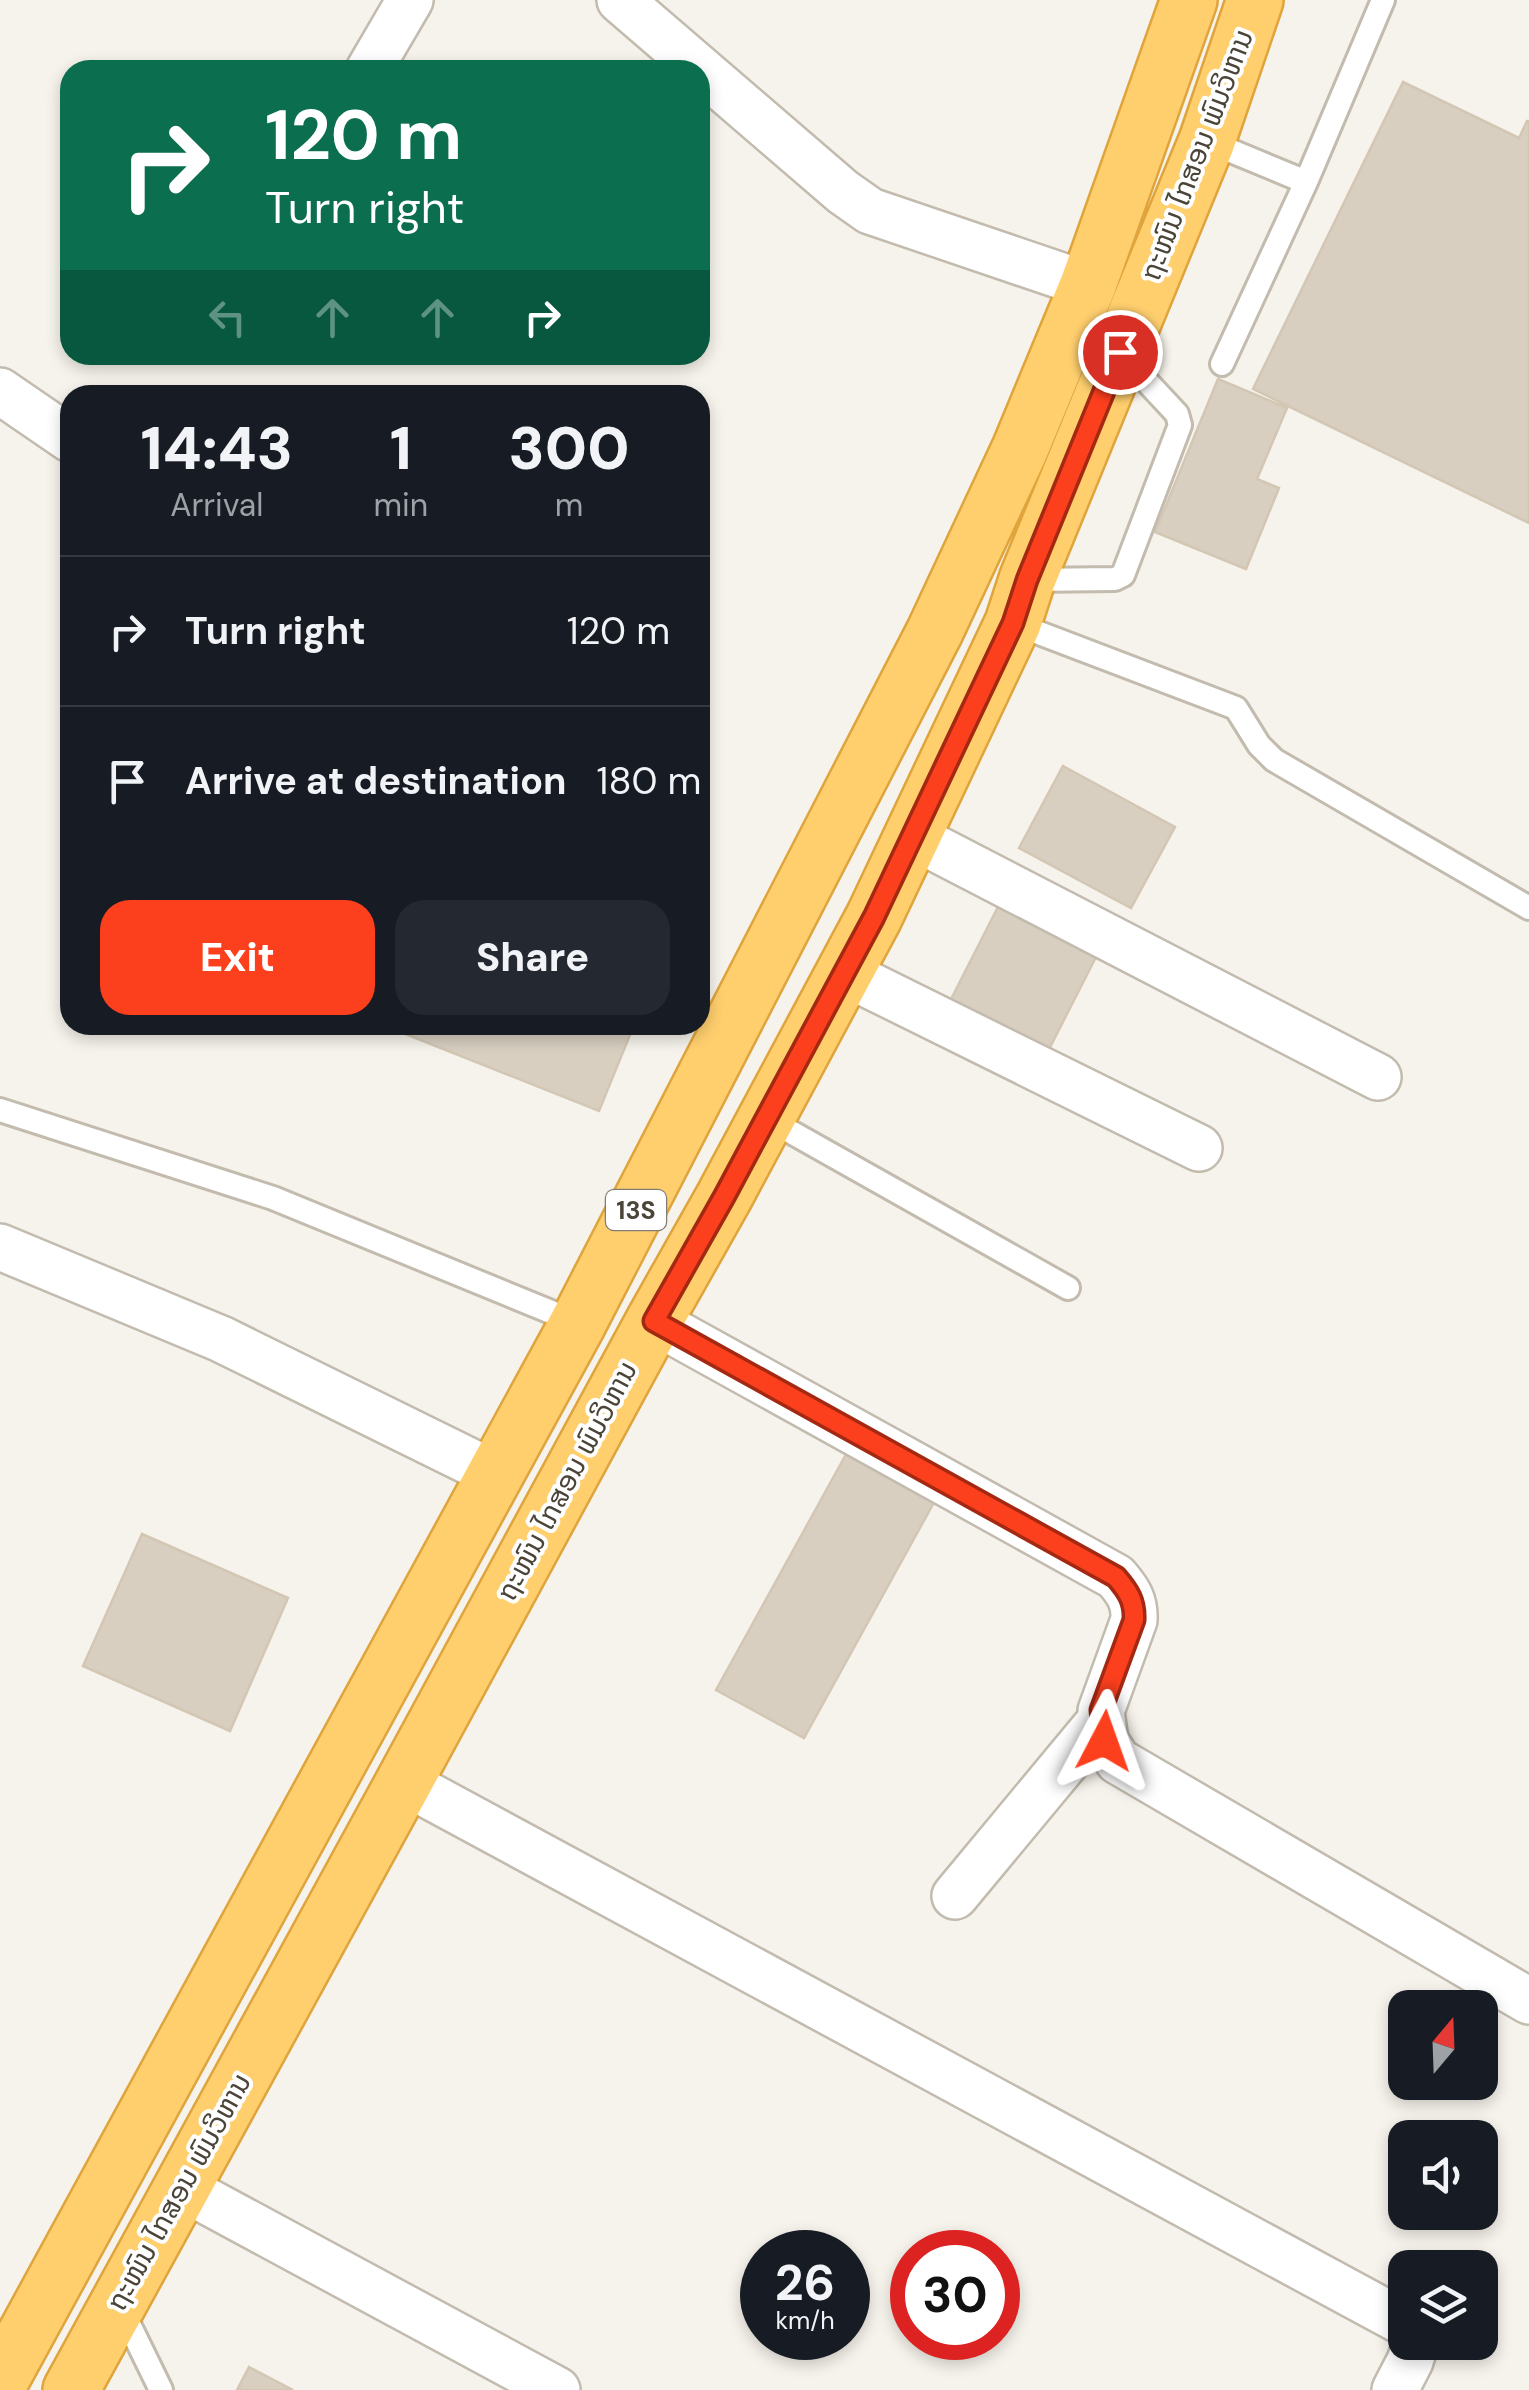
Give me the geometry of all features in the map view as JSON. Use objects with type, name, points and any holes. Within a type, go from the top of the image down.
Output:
[{"type":"highway","name":"ຖະໜົນ ໄກສອນ ພົມວິຫານ","points":[[0,2380],[578,1323],[935,631],[1020,448],[1088,285],[1189,0]]},
{"type":"highway","name":"ຖະໜົນ ໄກສອນ ພົມວິຫານ","points":[[71,2390],[874,917],[1020,601],[1207,141],[1255,0]]},
{"type":"highway","points":[[660,1162],[724,1197]]},
{"type":"street","points":[[375,60],[410,0]]},
{"type":"street","points":[[620,0],[690,60]]},
{"type":"street","points":[[710,77],[870,211],[1088,285]]},
{"type":"street","points":[[0,391],[60,432]]},
{"type":"street","points":[[912,836],[1378,1077]]},
{"type":"street","points":[[844,972],[1199,1148]]},
{"type":"street","points":[[0,1247],[221,1339],[495,1474]]},
{"type":"street","points":[[654,1321],[1116,1577],[1135,1607],[1134,1620],[1101,1710],[1104,1741],[1118,1761],[1529,2002]]},
{"type":"street","points":[[955,1896],[1101,1720]]},
{"type":"street","points":[[404,1782],[1388,2314]]},
{"type":"street","points":[[181,2187],[557,2390]]},
{"type":"street","points":[[1394,2390],[1410,2360]]},
{"type":"lane","points":[[1222,364],[1384,0]]},
{"type":"lane","points":[[1207,141],[1306,182]]},
{"type":"lane","points":[[1020,601],[1124,575],[1180,425],[1177,414],[1120,352]]},
{"type":"lane","points":[[1020,601],[1236,708],[1274,760],[1529,908]]},
{"type":"lane","points":[[0,1110],[273,1198],[578,1323]]},
{"type":"lane","points":[[766,1118],[1068,1288]]},
{"type":"lane","points":[[119,2302],[161,2390]]},
{"type":"building","points":[[1403,82],[1519,138],[1529,121],[1529,523],[1253,389]]},
{"type":"building","points":[[1218,379],[1287,408],[1257,479],[1279,488],[1246,569],[1155,532]]},
{"type":"building","points":[[1063,766],[1175,827],[1131,908],[1019,848]]},
{"type":"building","points":[[1000,903],[1098,953],[1041,1065],[943,1015]]},
{"type":"building","points":[[408,1035],[630,1035],[599,1111]]},
{"type":"building","points":[[849,1449],[937,1497],[804,1738],[716,1690]]},
{"type":"building","points":[[142,1534],[288,1598],[230,1731],[83,1666]]},
{"type":"building","points":[[249,2367],[293,2390],[237,2390]]},
{"type":"route","points":[[1104,1741],[1101,1710],[1134,1620],[1135,1607],[1116,1577],[654,1321],[874,917],[1013,623],[1120,352]]}]
